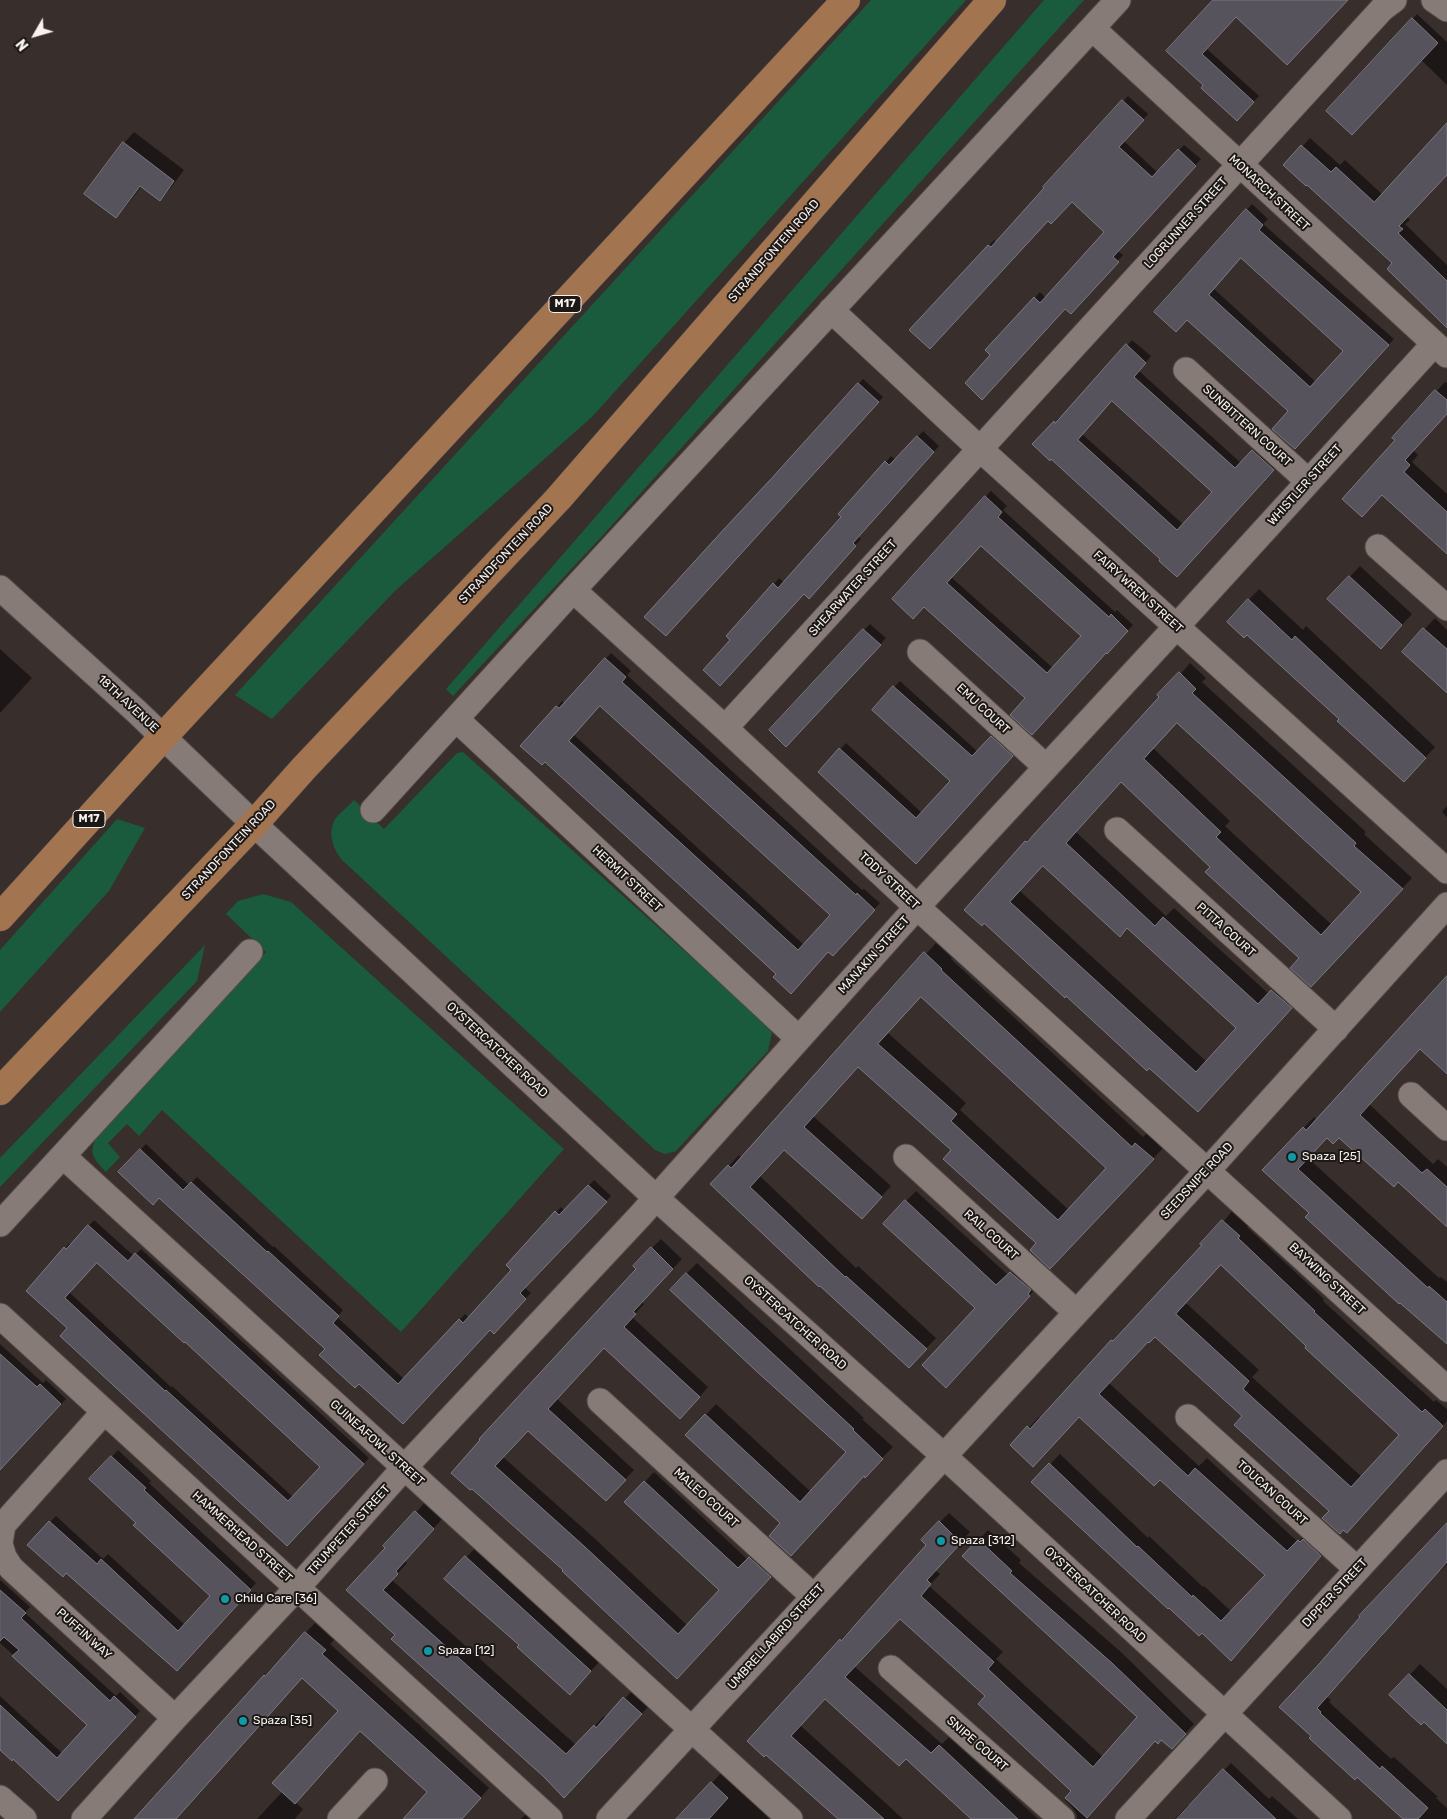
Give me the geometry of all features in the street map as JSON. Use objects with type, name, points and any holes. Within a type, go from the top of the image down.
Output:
[{"type":"main road","name":"M17","points":[[0,917],[163,737],[846,0]]},
{"type":"main road","name":"STRANDFONTEIN ROAD","points":[[0,1091],[254,824],[310,761],[558,499],[992,0]]},
{"type":"street","points":[[373,810],[573,590],[1118,0]]},
{"type":"street","name":"LOGRUNNER STREET","points":[[980,449],[1382,9],[1394,0]]},
{"type":"street","points":[[1434,0],[1447,9]]},
{"type":"street","name":"MONARCH STREET","points":[[1093,29],[1441,350]]},
{"type":"street","name":"FAIRY WREN STREET","points":[[831,310],[980,449],[1447,871]]},
{"type":"street","name":"WHISTLER STREET","points":[[1176,627],[1308,481],[1441,350]]},
{"type":"street","name":"SUNBITTERN COURT","points":[[1186,370],[1308,481]]},
{"type":"street","name":"SHEARWATER STREET","points":[[725,728],[980,449]]},
{"type":"street","points":[[1378,547],[1447,608]]},
{"type":"street","name":"18TH AVENUE","points":[[0,588],[163,737],[254,824]]},
{"type":"street","name":"TODY STREET","points":[[573,590],[725,728],[917,907],[1208,1170]]},
{"type":"street","name":"MANAKIN STREET","points":[[656,1198],[917,907],[1176,627]]},
{"type":"street","name":"EMU COURT","points":[[920,652],[1046,767]]},
{"type":"street","name":"HERMIT STREET","points":[[456,719],[798,1038]]},
{"type":"street","name":"OYSTERCATCHER ROAD","points":[[254,824],[656,1198],[944,1456],[1340,1819]]},
{"type":"street","name":"PITTA COURT","points":[[1117,830],[1336,1029]]},
{"type":"street","name":"SEEDSNIPE ROAD","points":[[944,1456],[1208,1170],[1447,905]]},
{"type":"street","points":[[0,1224],[250,952]]},
{"type":"street","points":[[1410,1095],[1447,1128]]},
{"type":"street","name":"GUINEAFOWL STREET","points":[[63,1156],[790,1819]]},
{"type":"street","name":"RAIL COURT","points":[[906,1157],[1076,1312]]},
{"type":"street","name":"BAYWING STREET","points":[[1208,1170],[1447,1389]]},
{"type":"street","name":"TRUMPETER STREET","points":[[84,1819],[175,1718],[297,1588],[404,1468],[656,1198]]},
{"type":"street","name":"HAMMERHEAD STREET","points":[[0,1316],[550,1819]]},
{"type":"street","name":"MALEO COURT","points":[[600,1401],[813,1596]]},
{"type":"street","name":"PUFFIN WAY","points":[[104,1412],[3,1525],[0,1544],[4,1557],[11,1568],[175,1718]]},
{"type":"street","name":"TOUCAN COURT","points":[[1188,1417],[1357,1569]]},
{"type":"street","name":"UMBRELLABIRD STREET","points":[[609,1819],[944,1456]]},
{"type":"street","name":"DIPPER STREET","points":[[1128,1819],[1447,1472]]},
{"type":"street","name":"SNIPE COURT","points":[[892,1668],[1062,1819]]},
{"type":"street","points":[[340,1819],[375,1781]]},
{"type":"street","points":[[0,1798],[24,1819]]},
{"type":"green space","points":[[871,0],[966,0],[592,417],[396,590],[272,719],[235,695]]},
{"type":"green space","points":[[1044,0],[1084,0],[604,534],[453,696],[446,689]]},
{"type":"green space","points":[[463,752],[768,1026],[772,1033],[768,1051],[676,1151],[665,1154],[655,1150],[342,860],[336,851],[332,842],[332,826],[338,816],[354,800],[384,829],[457,753]]},
{"type":"green space","points":[[117,819],[145,828],[109,891],[0,1012],[0,950]]},
{"type":"green space","points":[[263,894],[291,902],[564,1149],[401,1332],[162,1110],[139,1136],[127,1124],[108,1143],[120,1157],[106,1172],[93,1154],[93,1146],[98,1134],[266,952],[226,914],[238,901]]},
{"type":"green space","points":[[205,945],[197,981],[0,1187],[0,1158]]},
{"type":"building","points":[[1213,0],[1348,0],[1287,65],[1236,17],[1202,54],[1254,102],[1237,121],[1201,88],[1203,85],[1166,51]]},
{"type":"building","points":[[1412,18],[1438,43],[1352,135],[1326,111]]},
{"type":"building","points":[[1122,100],[1144,120],[1119,147],[1152,177],[1178,149],[1196,166],[1113,257],[1119,262],[1071,314],[1065,309],[982,400],[965,383],[990,355],[985,350],[1034,297],[1040,303],[1104,232],[1072,202],[1051,224],[1048,221],[930,349],[909,330],[988,245],[991,247]]},
{"type":"building","points":[[1447,123],[1447,175],[1399,226],[1403,229],[1398,233],[1447,281],[1447,328],[1387,269],[1392,263],[1283,165],[1301,145],[1331,172],[1336,167],[1374,202]]},
{"type":"building","points":[[123,142],[174,181],[160,201],[140,186],[116,218],[84,194]]},
{"type":"building","points":[[1246,209],[1263,225],[1259,230],[1389,345],[1295,449],[1272,429],[1288,411],[1187,320],[1176,332],[1154,312]],"holes":[[[1241,258],[1343,351],[1310,387],[1209,295]]]},
{"type":"building","points":[[1126,344],[1146,363],[1134,377],[1235,468],[1252,450],[1274,470],[1177,577],[1159,561],[1160,559],[1051,459],[1050,461],[1032,444],[1054,421],[1055,423]],"holes":[[[1112,401],[1212,492],[1177,530],[1078,440]]]},
{"type":"building","points":[[858,383],[879,402],[666,636],[644,617]]},
{"type":"building","points":[[1435,390],[1447,400],[1447,414],[1405,460],[1410,465],[1404,472],[1447,512],[1447,554],[1382,495],[1362,517],[1342,499],[1395,440],[1392,438]]},
{"type":"building","points":[[917,436],[934,452],[853,543],[856,546],[809,599],[804,594],[720,686],[703,670],[730,640],[726,636],[773,583],[778,588],[841,517],[838,514],[885,461],[889,465]]},
{"type":"building","points":[[985,496],[1002,512],[998,517],[1109,617],[1111,614],[1128,631],[1032,735],[1010,715],[1025,698],[924,607],[913,619],[892,599]],"holes":[[[981,546],[1081,636],[1047,673],[947,583]]]},
{"type":"building","points":[[1349,576],[1402,625],[1381,649],[1327,599]]},
{"type":"building","points":[[1248,599],[1292,640],[1295,636],[1426,758],[1404,782],[1337,721],[1339,719],[1247,635],[1244,638],[1227,622]]},
{"type":"building","points":[[1423,628],[1447,649],[1447,693],[1402,652]]},
{"type":"building","points":[[863,629],[881,645],[786,747],[769,730]]},
{"type":"building","points":[[605,658],[626,677],[622,682],[856,895],[857,893],[875,910],[833,956],[828,952],[791,994],[773,977],[776,974],[685,890],[545,762],[542,765],[520,746],[556,706],[559,708]],"holes":[[[600,706],[830,915],[798,950],[569,741]]]},
{"type":"building","points":[[1179,672],[1196,689],[1192,693],[1356,843],[1354,846],[1403,889],[1311,987],[1290,968],[1299,958],[1205,872],[1210,867],[1121,782],[1066,843],[1155,926],[1163,917],[1258,1004],[1271,990],[1292,1008],[1198,1112],[1149,1068],[1147,1071],[984,923],[982,926],[964,910],[1025,841],[1027,842],[1159,697],[1157,695]],"holes":[[[1177,723],[1361,892],[1321,935],[1216,837],[1221,832],[1144,759]],[[1043,866],[1120,937],[1127,928],[1236,1028],[1196,1072],[1010,902]]]},
{"type":"building","points":[[893,686],[972,756],[991,736],[1013,756],[916,864],[818,772],[839,748],[916,818],[950,781],[872,710]]},
{"type":"building","points":[[924,952],[941,970],[1132,1147],[1135,1143],[1154,1159],[1050,1269],[1030,1250],[1036,1243],[943,1159],[951,1150],[858,1067],[804,1127],[882,1197],[862,1219],[784,1150],[750,1187],[845,1277],[927,1349],[909,1368],[819,1287],[710,1184],[728,1165],[731,1168]],"holes":[[[921,997],[1106,1168],[1058,1220],[951,1121],[957,1114],[878,1044]]]},
{"type":"building","points":[[1447,976],[1447,1074],[1420,1049],[1360,1115],[1422,1173],[1427,1169],[1447,1187],[1447,1227],[1398,1182],[1394,1187],[1339,1138],[1333,1144],[1327,1138],[1298,1169],[1428,1288],[1429,1286],[1447,1302],[1447,1344],[1399,1304],[1305,1217],[1309,1213],[1262,1170],[1303,1127],[1306,1130]]},
{"type":"building","points":[[140,1149],[183,1190],[191,1182],[268,1251],[339,1316],[333,1323],[398,1384],[459,1319],[463,1323],[511,1270],[506,1265],[555,1211],[559,1215],[588,1185],[607,1202],[520,1293],[526,1299],[494,1334],[490,1330],[403,1424],[359,1384],[355,1388],[319,1355],[325,1349],[159,1198],[153,1205],[118,1172]]},
{"type":"building","points":[[905,1200],[996,1285],[1010,1272],[1031,1290],[1028,1294],[1030,1296],[946,1388],[922,1365],[975,1308],[883,1224]]},
{"type":"building","points":[[1222,1220],[1314,1312],[1422,1412],[1425,1409],[1443,1426],[1347,1533],[1343,1530],[1340,1534],[1322,1518],[1329,1511],[1234,1425],[1242,1416],[1155,1337],[1099,1394],[1188,1476],[1195,1468],[1287,1551],[1298,1540],[1300,1542],[1303,1539],[1321,1556],[1231,1661],[1202,1633],[1199,1636],[1168,1609],[1031,1482],[1049,1463],[1137,1547],[1221,1621],[1265,1575],[1160,1480],[1154,1486],[1079,1417],[1033,1467],[1010,1445],[1027,1426],[1030,1429],[1111,1340],[1113,1341],[1202,1245],[1200,1244]],"holes":[[[1221,1265],[1306,1346],[1305,1348],[1399,1435],[1351,1487],[1243,1389],[1249,1381],[1176,1314]]]},
{"type":"building","points":[[88,1225],[128,1261],[135,1253],[364,1464],[287,1546],[60,1336],[67,1328],[26,1291],[64,1247],[66,1249]],"holes":[[[97,1263],[320,1467],[288,1501],[65,1298]]]},
{"type":"building","points":[[651,1247],[673,1269],[633,1312],[636,1314],[624,1327],[700,1397],[680,1419],[604,1348],[548,1409],[626,1480],[606,1501],[528,1431],[495,1466],[678,1634],[719,1590],[624,1502],[644,1481],[738,1568],[749,1557],[771,1577],[677,1679],[563,1570],[472,1489],[470,1490],[451,1473],[479,1439],[636,1269],[633,1266]]},
{"type":"building","points":[[686,1273],[854,1429],[883,1459],[865,1478],[864,1476],[791,1556],[769,1536],[780,1523],[685,1435],[705,1414],[800,1502],[846,1452],[670,1290]]},
{"type":"building","points":[[0,1354],[37,1387],[40,1384],[61,1404],[0,1470]]},
{"type":"building","points":[[111,1456],[146,1488],[144,1490],[251,1590],[177,1671],[66,1573],[63,1577],[27,1545],[49,1521],[97,1564],[101,1559],[178,1631],[210,1596],[133,1525],[136,1523],[89,1479]]},
{"type":"building","points":[[415,1511],[434,1529],[396,1571],[398,1574],[383,1590],[566,1754],[594,1725],[596,1728],[623,1697],[642,1714],[564,1798],[544,1777],[391,1639],[395,1635],[346,1590],[385,1548],[383,1546]]},
{"type":"building","points":[[939,1521],[961,1543],[927,1580],[931,1584],[921,1596],[994,1662],[988,1669],[1093,1767],[1137,1717],[962,1556],[978,1539],[1012,1571],[1010,1573],[1112,1663],[1186,1734],[1172,1749],[1161,1740],[1158,1744],[1155,1741],[1087,1818],[1065,1798],[1071,1791],[978,1704],[985,1696],[900,1619],[845,1677],[931,1753],[939,1745],[1018,1819],[971,1819],[906,1759],[899,1766],[825,1699],[791,1736],[884,1819],[838,1819],[766,1755],[764,1757],[747,1741],[840,1639],[841,1641],[926,1545],[921,1540]]},
{"type":"building","points":[[1447,1523],[1447,1562],[1317,1708],[1320,1713],[1380,1769],[1382,1766],[1428,1808],[1418,1819],[1403,1819],[1357,1777],[1355,1780],[1309,1738],[1311,1736],[1279,1707],[1320,1663],[1359,1616]]},
{"type":"building","points":[[465,1556],[591,1671],[570,1695],[517,1647],[519,1645],[444,1579]]},
{"type":"building","points":[[0,1590],[26,1613],[21,1618],[110,1701],[114,1696],[136,1717],[58,1801],[13,1759],[12,1761],[0,1750],[0,1705],[57,1758],[87,1725],[12,1656],[19,1650],[4,1637],[0,1641]]},
{"type":"building","points":[[305,1632],[326,1650],[322,1654],[481,1798],[462,1819],[403,1819],[427,1792],[360,1731],[295,1804],[272,1783],[338,1711],[302,1678],[176,1819],[134,1819],[264,1675]]},
{"type":"building","points":[[1409,1674],[1447,1710],[1447,1744],[1424,1722],[1421,1725],[1389,1695]]},
{"type":"building","points":[[1223,1769],[1276,1819],[1177,1819]]},
{"type":"building","points":[[711,1782],[728,1798],[709,1819],[676,1819]]},
{"type":"place","name":"Spaza [25]","points":[[1292,1157]]},
{"type":"place","name":"Spaza [312]","points":[[941,1541]]},
{"type":"place","name":"Child Care [36]","points":[[225,1599]]},
{"type":"place","name":"Spaza [12]","points":[[428,1651]]},
{"type":"place","name":"Spaza [35]","points":[[243,1721]]}]
